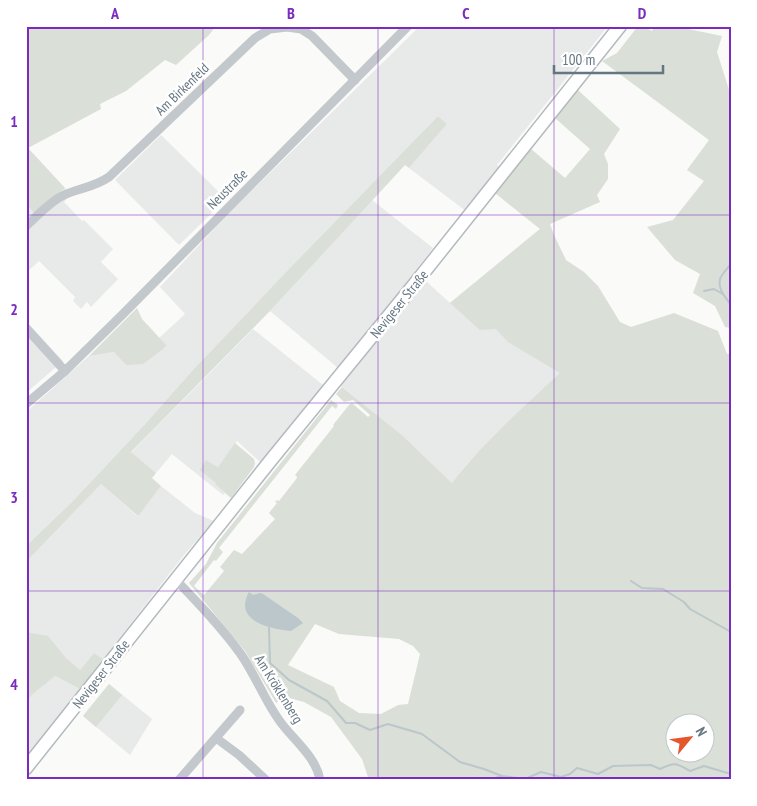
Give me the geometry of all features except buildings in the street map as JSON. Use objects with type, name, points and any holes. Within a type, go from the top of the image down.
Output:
[{"type":"main road","name":"Nevigeser Straße","points":[[26,768],[620,26]]},
{"type":"street","name":"Neustraße","points":[[26,404],[65,370],[129,308],[408,26]]},
{"type":"street","name":"Am Birkenfeld","points":[[26,226],[62,196],[96,185],[109,177],[256,38],[270,29],[287,27],[301,29],[312,36],[355,80]]},
{"type":"street","points":[[26,328],[65,370]]},
{"type":"street","name":"Am Kröklenberg","points":[[176,580],[221,628],[241,654],[279,721],[310,757],[320,780]]},
{"type":"street","points":[[179,780],[240,710]]},
{"type":"street","points":[[216,738],[239,755],[266,780]]},
{"type":"shaded area","points":[[26,26],[216,26],[209,35],[176,65],[165,60],[126,91],[100,104],[101,109],[28,148],[65,188],[34,213],[26,204]]},
{"type":"shaded area","points":[[420,26],[608,26],[497,165],[508,176],[475,218],[409,168],[447,124],[438,116],[192,371],[72,502],[26,546],[26,412],[89,356],[114,352],[126,365],[167,347],[159,338],[185,314],[160,287],[228,214]]},
{"type":"shaded area","points":[[638,26],[643,26],[652,31],[655,26],[674,26],[722,36],[717,52],[731,96],[731,328],[725,327],[715,306],[693,293],[700,274],[675,260],[647,227],[673,220],[704,181],[687,170],[709,140],[602,61],[617,53]]},
{"type":"shaded area","points":[[578,90],[620,129],[604,154],[608,164],[608,179],[597,195],[600,202],[550,224],[566,260],[584,272],[598,286],[620,322],[631,327],[674,313],[718,331],[727,354],[731,353],[731,780],[423,780],[421,777],[369,780],[362,759],[331,717],[304,702],[285,697],[276,703],[245,651],[189,583],[206,564],[217,543],[331,400],[338,405],[336,409],[332,406],[219,548],[223,552],[216,561],[214,560],[194,586],[204,595],[224,571],[220,567],[234,550],[242,554],[275,519],[269,513],[277,503],[275,502],[279,501],[297,478],[295,475],[349,405],[352,403],[368,417],[370,415],[353,400],[344,402],[336,394],[342,387],[402,435],[452,483],[490,439],[560,373],[508,342],[496,329],[480,330],[450,303],[540,229],[495,193],[530,148],[565,178],[590,149],[555,118]],"holes":[[[315,624],[339,634],[399,639],[413,646],[420,654],[408,704],[398,705],[381,714],[359,713],[340,701],[334,687],[288,665]]]},
{"type":"shaded area","points":[[438,116],[447,124],[409,168],[405,165],[270,311],[131,452],[156,473],[152,478],[161,486],[138,516],[101,484],[26,562],[26,546],[72,502],[192,371]]},
{"type":"shaded area","points":[[161,135],[226,199],[179,245],[115,180]]},
{"type":"shaded area","points":[[65,188],[71,194],[64,202],[113,249],[101,262],[118,279],[91,307],[87,302],[81,309],[73,301],[75,297],[39,261],[26,273],[26,204],[34,213]]},
{"type":"shaded area","points":[[372,200],[433,248],[415,271],[450,303],[540,229],[616,332],[495,434],[452,483],[402,435],[330,377],[338,368],[270,311]]},
{"type":"shaded area","points":[[137,308],[142,319],[167,346],[143,364],[126,365],[114,352],[89,356]]},
{"type":"shaded area","points":[[26,321],[63,361],[26,393]]},
{"type":"shaded area","points":[[253,329],[323,385],[261,463],[237,441],[218,467],[206,460],[215,484],[225,493],[223,495],[172,454],[156,473],[131,453],[153,430]]},
{"type":"shaded area","points":[[235,443],[254,459],[255,463],[231,498],[200,470],[206,460],[218,467]]},
{"type":"shaded area","points":[[101,484],[137,516],[161,486],[195,513],[214,521],[184,555],[103,659],[94,653],[80,670],[66,658],[48,637],[26,632],[26,562]]},
{"type":"shaded area","points":[[249,592],[253,595],[263,594],[303,623],[291,631],[273,628],[256,622],[246,610],[245,602]]},
{"type":"shaded area","points":[[26,632],[48,636],[66,658],[80,670],[94,653],[103,659],[80,689],[55,676],[26,701]]},
{"type":"shaded area","points":[[55,676],[80,689],[27,758],[26,701]]},
{"type":"shaded area","points":[[109,684],[152,719],[130,755],[83,716]]},
{"type":"shaded area","points":[[109,684],[122,695],[96,727],[83,716]]},
{"type":"waterway","points":[[723,294],[720,281],[722,274],[731,264]]},
{"type":"waterway","points":[[704,291],[714,289],[723,294],[731,305]]},
{"type":"waterway","points":[[631,581],[642,588],[663,589],[684,602],[690,609],[731,632]]},
{"type":"waterway","points":[[269,628],[270,663],[289,680],[327,701],[346,723],[355,723],[370,730],[388,724],[422,734],[460,762],[502,776]]},
{"type":"waterway","points":[[488,780],[502,776],[525,779],[541,772],[561,777],[570,774],[577,768],[598,774],[613,766],[651,765],[660,769],[672,764],[690,771],[704,766],[731,774]]}]
